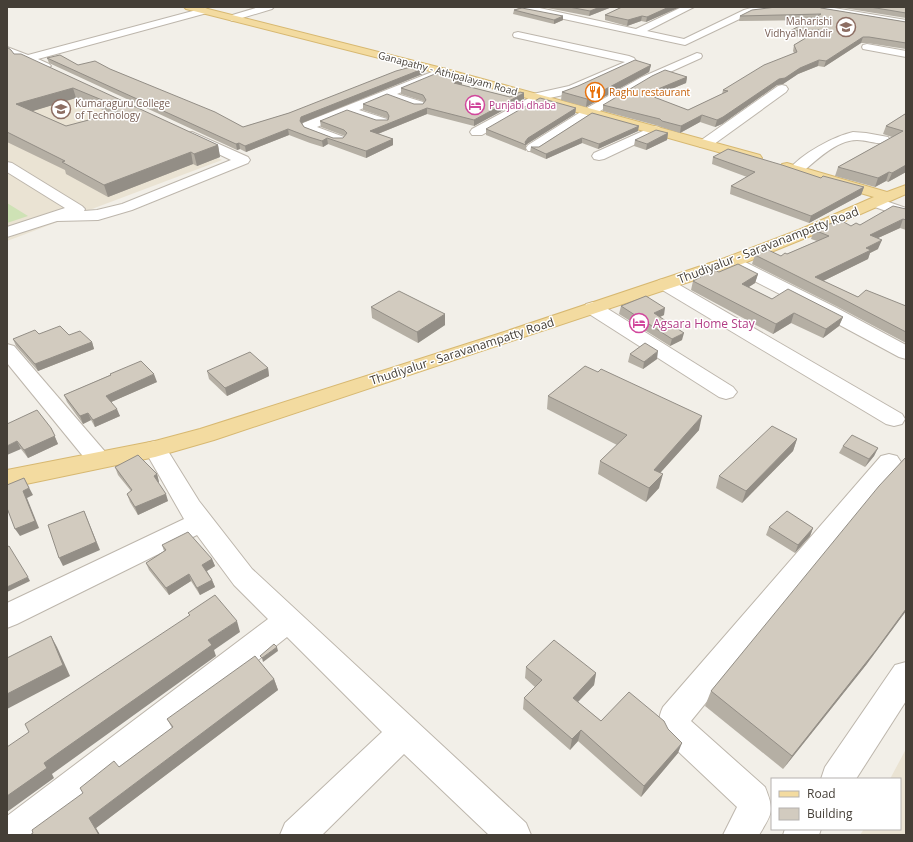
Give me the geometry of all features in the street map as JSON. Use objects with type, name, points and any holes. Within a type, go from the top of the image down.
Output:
[{"type":"main road","name":"Ganapathy - Athipalayam Road","points":[[189,7],[442,71],[891,196]]},
{"type":"main road","name":"Thudiyalur - Saravanampatty Road","points":[[7,479],[156,449],[206,435],[731,262],[891,196]]},
{"type":"street","points":[[232,18],[269,7]]},
{"type":"street","points":[[522,7],[685,42],[747,12],[757,9],[771,10]]},
{"type":"street","points":[[544,12],[555,7]]},
{"type":"street","points":[[637,32],[689,7]]},
{"type":"street","points":[[823,7],[820,9],[906,23]]},
{"type":"street","points":[[7,64],[204,11]]},
{"type":"street","points":[[589,22],[603,16]]},
{"type":"street","points":[[477,132],[538,97],[573,89],[627,66],[631,62],[625,58],[518,35]]},
{"type":"street","points":[[867,47],[906,54]]},
{"type":"street","points":[[7,50],[28,58],[56,72]]},
{"type":"street","points":[[533,148],[590,111],[646,79],[696,56]]},
{"type":"street","points":[[339,140],[310,129],[308,126],[442,71]]},
{"type":"street","points":[[705,144],[782,89]]},
{"type":"street","points":[[386,94],[419,105]]},
{"type":"street","points":[[348,110],[382,122]]},
{"type":"street","points":[[7,232],[55,216],[79,212],[98,215],[127,207],[243,160],[178,130]]},
{"type":"street","points":[[599,156],[654,130]]},
{"type":"street","points":[[796,170],[826,148],[850,136],[866,136],[883,140]]},
{"type":"street","points":[[7,166],[79,212]]},
{"type":"street","points":[[891,196],[906,213]]},
{"type":"street","points":[[731,262],[830,312],[906,353]]},
{"type":"street","points":[[665,284],[894,420]]},
{"type":"street","points":[[593,308],[726,392]]},
{"type":"street","points":[[11,361],[99,460]]},
{"type":"street","points":[[156,449],[190,508],[243,577],[404,732],[514,835]]},
{"type":"street","points":[[740,835],[755,809],[753,800],[676,728],[674,717],[889,462]]},
{"type":"street","points":[[7,616],[201,522]]},
{"type":"street","points":[[10,835],[288,620]]},
{"type":"street","points":[[838,778],[906,675]]},
{"type":"street","points":[[297,835],[404,732]]},
{"type":"shaded area","name":"Kumaraguru College of Technology","points":[[7,58],[222,160],[7,241]]},
{"type":"shaded area","points":[[906,749],[906,835],[860,835],[863,830],[901,830],[901,778],[891,778]]},
{"type":"green space","points":[[7,203],[28,216],[7,223]]},
{"type":"building","points":[[569,7],[600,7],[590,11]]},
{"type":"building","points":[[622,7],[669,7],[647,17],[642,16],[628,20],[605,15]]},
{"type":"building","points":[[776,7],[819,7],[906,22],[906,43],[863,37],[826,61],[819,60],[800,68],[785,78],[779,79],[717,120],[702,115],[681,126],[662,121],[660,119],[603,105],[665,70],[687,77],[646,94],[656,96],[654,97],[688,110],[728,91],[723,90],[764,65],[797,52],[794,45],[819,30],[790,31],[821,14],[740,16],[752,10]]},
{"type":"building","points":[[870,7],[906,7],[906,13]]},
{"type":"building","points":[[522,8],[563,16],[554,20],[514,10]]},
{"type":"building","points":[[7,47],[14,54],[21,54],[218,145],[194,154],[191,152],[104,185],[62,162],[65,161],[7,132]],"holes":[[[73,88],[119,107],[113,109],[119,112],[66,126],[16,104]]]},
{"type":"building","points":[[60,55],[78,65],[95,61],[110,69],[215,112],[243,127],[289,113],[396,71],[418,65],[425,68],[301,117],[300,121],[304,127],[333,138],[343,138],[347,133],[344,130],[320,121],[347,110],[376,120],[388,120],[389,116],[387,112],[363,104],[387,94],[414,104],[423,104],[426,100],[423,95],[401,88],[442,71],[462,77],[458,79],[462,80],[454,83],[510,97],[520,92],[524,93],[474,120],[427,108],[370,131],[393,139],[366,151],[327,138],[322,141],[288,129],[245,146],[239,143],[236,144],[47,58]]},
{"type":"building","points":[[635,60],[651,65],[587,99],[562,92],[578,86]]},
{"type":"building","points":[[540,98],[576,108],[528,138],[525,142],[526,145],[486,129]]},
{"type":"building","points":[[592,113],[639,126],[599,144],[582,138],[546,154],[531,147],[539,147]]},
{"type":"building","points":[[905,114],[906,165],[892,173],[889,172],[878,178],[838,167],[903,131],[886,126]]},
{"type":"building","points":[[656,130],[668,133],[647,144],[635,140]]},
{"type":"building","points":[[728,149],[821,178],[823,176],[864,187],[811,216],[731,186],[755,172],[713,157]]},
{"type":"building","points":[[893,206],[906,209],[906,220],[903,219],[870,235],[882,240],[866,248],[871,250],[815,277],[858,297],[866,290],[906,306],[906,332],[755,255],[766,249],[781,256],[785,253],[787,254],[829,236],[814,230],[840,220],[851,226],[856,223],[860,225]]},
{"type":"building","points":[[738,264],[758,274],[742,284],[772,299],[788,289],[843,317],[826,329],[794,313],[776,324],[693,281],[714,270],[719,272]]},
{"type":"building","points":[[399,291],[445,314],[417,332],[371,307]]},
{"type":"building","points":[[646,296],[665,308],[654,313],[684,333],[672,339],[621,306]]},
{"type":"building","points":[[60,326],[69,335],[80,331],[92,342],[35,364],[13,339],[35,330],[39,334]]},
{"type":"building","points":[[645,343],[658,351],[644,362],[630,354]]},
{"type":"building","points":[[250,352],[268,368],[225,388],[207,371]]},
{"type":"building","points":[[141,361],[154,374],[106,396],[117,409],[93,420],[88,413],[80,416],[64,395],[111,375],[110,374]]},
{"type":"building","points":[[585,366],[598,372],[601,369],[702,416],[654,470],[663,474],[649,488],[600,461],[627,435],[548,396]]},
{"type":"building","points":[[37,410],[51,428],[55,436],[24,450],[17,441],[7,446],[7,424]]},
{"type":"building","points":[[772,426],[797,439],[746,491],[719,476]]},
{"type":"building","points":[[852,435],[878,448],[869,459],[843,446]]},
{"type":"building","points":[[138,455],[157,474],[154,476],[166,494],[135,507],[127,494],[132,490],[115,467]]},
{"type":"building","points":[[906,457],[906,609],[876,650],[792,756],[711,691],[879,486]]},
{"type":"building","points":[[24,478],[29,488],[23,491],[35,521],[15,529],[7,508],[7,485]]},
{"type":"building","points":[[84,511],[96,542],[59,558],[48,525]]},
{"type":"building","points":[[787,511],[813,528],[798,545],[769,527]]},
{"type":"building","points":[[188,532],[212,559],[202,565],[212,580],[197,588],[189,574],[166,588],[146,563],[166,550],[162,545]]},
{"type":"building","points":[[9,546],[28,577],[7,587],[7,547]]},
{"type":"building","points":[[215,595],[237,621],[208,640],[212,645],[44,763],[47,768],[7,796],[7,747],[29,732],[25,724],[190,615],[188,613]]},
{"type":"building","points":[[51,636],[63,665],[7,694],[7,658]]},
{"type":"building","points":[[554,640],[596,673],[573,698],[601,721],[629,692],[664,721],[668,729],[682,743],[644,786],[581,730],[572,739],[524,698],[542,680],[526,667]]},
{"type":"building","points":[[274,644],[277,647],[262,658],[260,656]]},
{"type":"building","points":[[255,656],[274,679],[89,818],[99,835],[30,835],[33,833],[32,830],[83,793],[80,788],[114,761],[119,767],[173,727],[167,719]]},
{"type":"place","name":"Maharishi Vidhya Mandir","points":[[846,27]]},
{"type":"place","name":"Raghu restaurant","points":[[595,92]]},
{"type":"place","name":"Punjabi dhaba","points":[[475,105]]},
{"type":"place","name":"Kumaraguru College of Technology","points":[[61,109]]},
{"type":"place","name":"Agsara Home Stay","points":[[639,323]]}]
